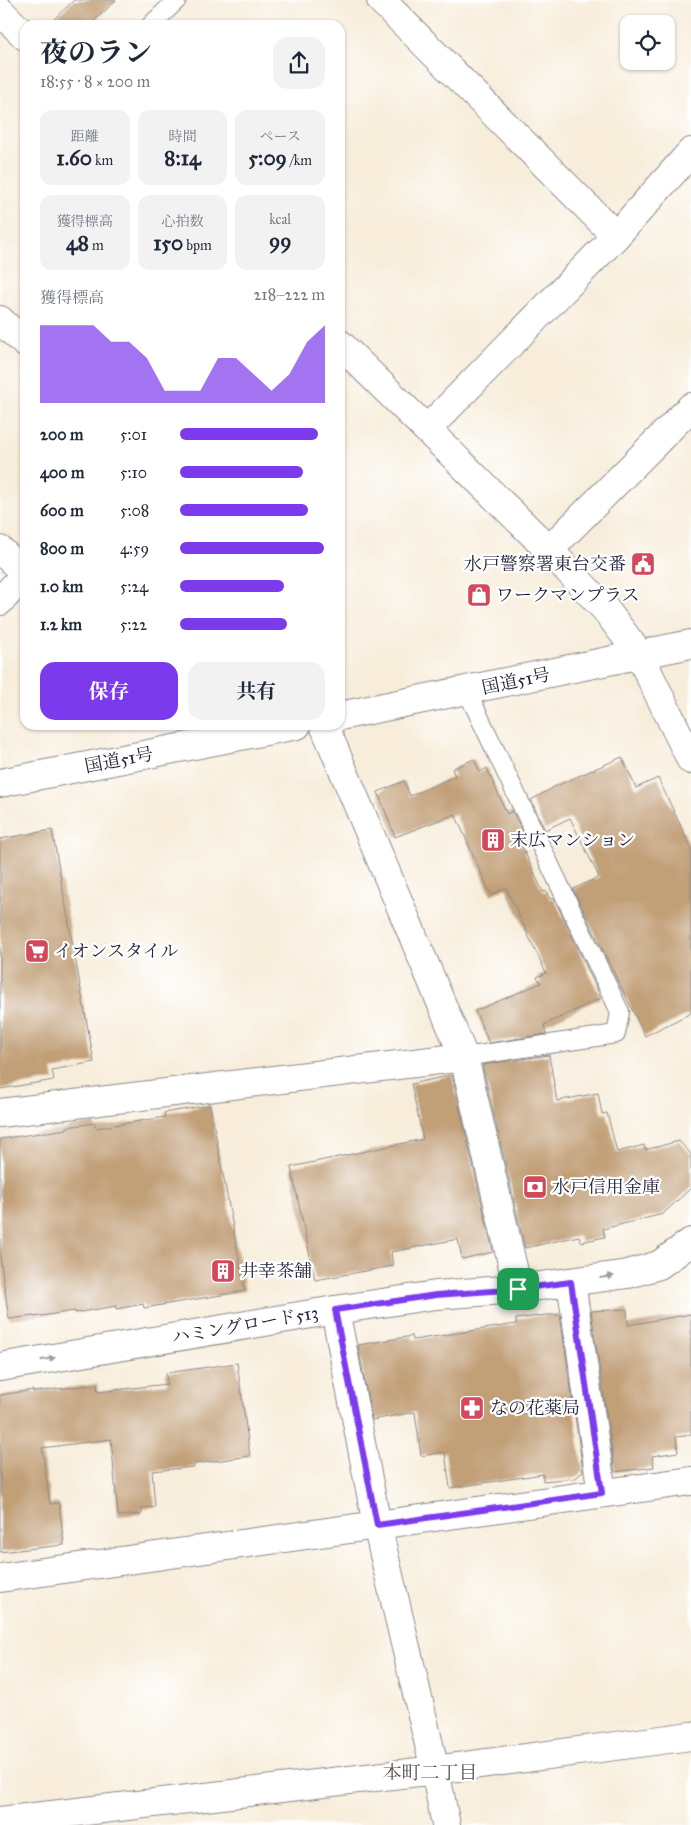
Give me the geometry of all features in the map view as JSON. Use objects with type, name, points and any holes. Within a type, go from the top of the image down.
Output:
[{"type":"main road","points":[[380,0],[616,236]]},
{"type":"main road","points":[[0,11],[20,31]]},
{"type":"main road","points":[[427,429],[616,236],[691,152]]},
{"type":"main road","points":[[0,320],[20,338]]},
{"type":"main road","points":[[345,349],[549,550],[604,610],[639,654],[691,760]]},
{"type":"main road","points":[[549,550],[691,407]]},
{"type":"main road","points":[[0,550],[20,569]]},
{"type":"main road","points":[[0,601],[20,579]]},
{"type":"main road","name":"国道51号","points":[[345,715],[691,644]]},
{"type":"main road","name":"国道51号","points":[[0,783],[252,730]]},
{"type":"main road","points":[[326,730],[464,1057],[518,1289]]},
{"type":"main road","points":[[0,1113],[464,1057]]},
{"type":"main road","name":"ハミングロード513","points":[[0,1367],[335,1310],[436,1295],[518,1289],[628,1274],[659,1265],[691,1242]]},
{"type":"main road","points":[[571,1282],[602,1493]]},
{"type":"main road","points":[[335,1310],[377,1525],[436,1770],[446,1825]]},
{"type":"main road","points":[[0,1578],[691,1481]]},
{"type":"main road","points":[[0,1820],[436,1770],[691,1736]]},
{"type":"lane","points":[[156,20],[177,0]]},
{"type":"lane","points":[[464,1057],[616,1034],[620,1012],[467,691]]},
{"type":"building","points":[[74,0],[116,0],[95,20],[53,20]]},
{"type":"building","points":[[622,757],[636,788],[658,778],[691,848],[691,1013],[645,1036],[573,889],[599,877],[570,818],[545,830],[531,800],[556,786]]},
{"type":"building","points":[[474,759],[480,772],[487,768],[507,814],[512,811],[526,839],[520,842],[543,892],[546,891],[550,899],[554,898],[601,998],[544,1025],[546,1034],[489,1043],[475,1011],[541,983],[537,977],[546,973],[506,888],[491,895],[455,814],[395,837],[378,792],[404,781],[410,796],[455,776],[452,769]]},
{"type":"building","name":"イオンスタイル","points":[[52,830],[94,1062],[52,1070],[54,1080],[0,1089],[0,839]]},
{"type":"building","points":[[549,1055],[557,1101],[598,1093],[602,1114],[607,1113],[617,1152],[644,1145],[645,1150],[679,1141],[691,1154],[691,1188],[663,1214],[603,1229],[605,1237],[581,1242],[579,1236],[525,1248],[483,1065]]},
{"type":"building","points":[[452,1075],[493,1252],[462,1259],[458,1239],[391,1252],[393,1266],[315,1280],[291,1167],[423,1139],[411,1084]]},
{"type":"building","points":[[210,1105],[245,1291],[144,1308],[143,1304],[116,1309],[116,1306],[75,1313],[75,1311],[9,1319],[0,1257],[0,1139],[95,1123],[96,1128],[165,1117],[164,1113]]},
{"type":"building","points":[[627,1309],[628,1325],[691,1314],[691,1435],[676,1437],[678,1452],[652,1456],[654,1467],[615,1472],[591,1311]]},
{"type":"building","points":[[560,1315],[583,1471],[576,1478],[543,1481],[543,1474],[450,1488],[445,1452],[421,1456],[415,1412],[372,1420],[358,1345],[412,1336],[413,1340],[516,1324],[516,1319]]},
{"type":"building","points":[[237,1363],[250,1456],[194,1464],[194,1467],[152,1471],[155,1507],[142,1508],[142,1514],[118,1516],[111,1439],[42,1448],[50,1504],[59,1503],[64,1545],[0,1552],[0,1395],[97,1384],[98,1392],[167,1384],[166,1373]]},
{"type":"place","name":"水戸警察署東台交番","points":[[643,564]]},
{"type":"place","name":"ワークマンプラス","points":[[479,595]]},
{"type":"place","name":"末広マンション","points":[[493,840]]},
{"type":"place","name":"イオンスタイル","points":[[37,951]]},
{"type":"place","name":"水戸信用金庫","points":[[535,1187]]},
{"type":"place","name":"井幸茶舗","points":[[223,1271]]},
{"type":"place","name":"なの花薬局","points":[[472,1408]]},
{"type":"district","name":"本町二丁目","points":[[430,1772]]},
{"type":"route","points":[[571,1282],[602,1493],[377,1525],[335,1310],[436,1295],[518,1289],[571,1282]]}]
